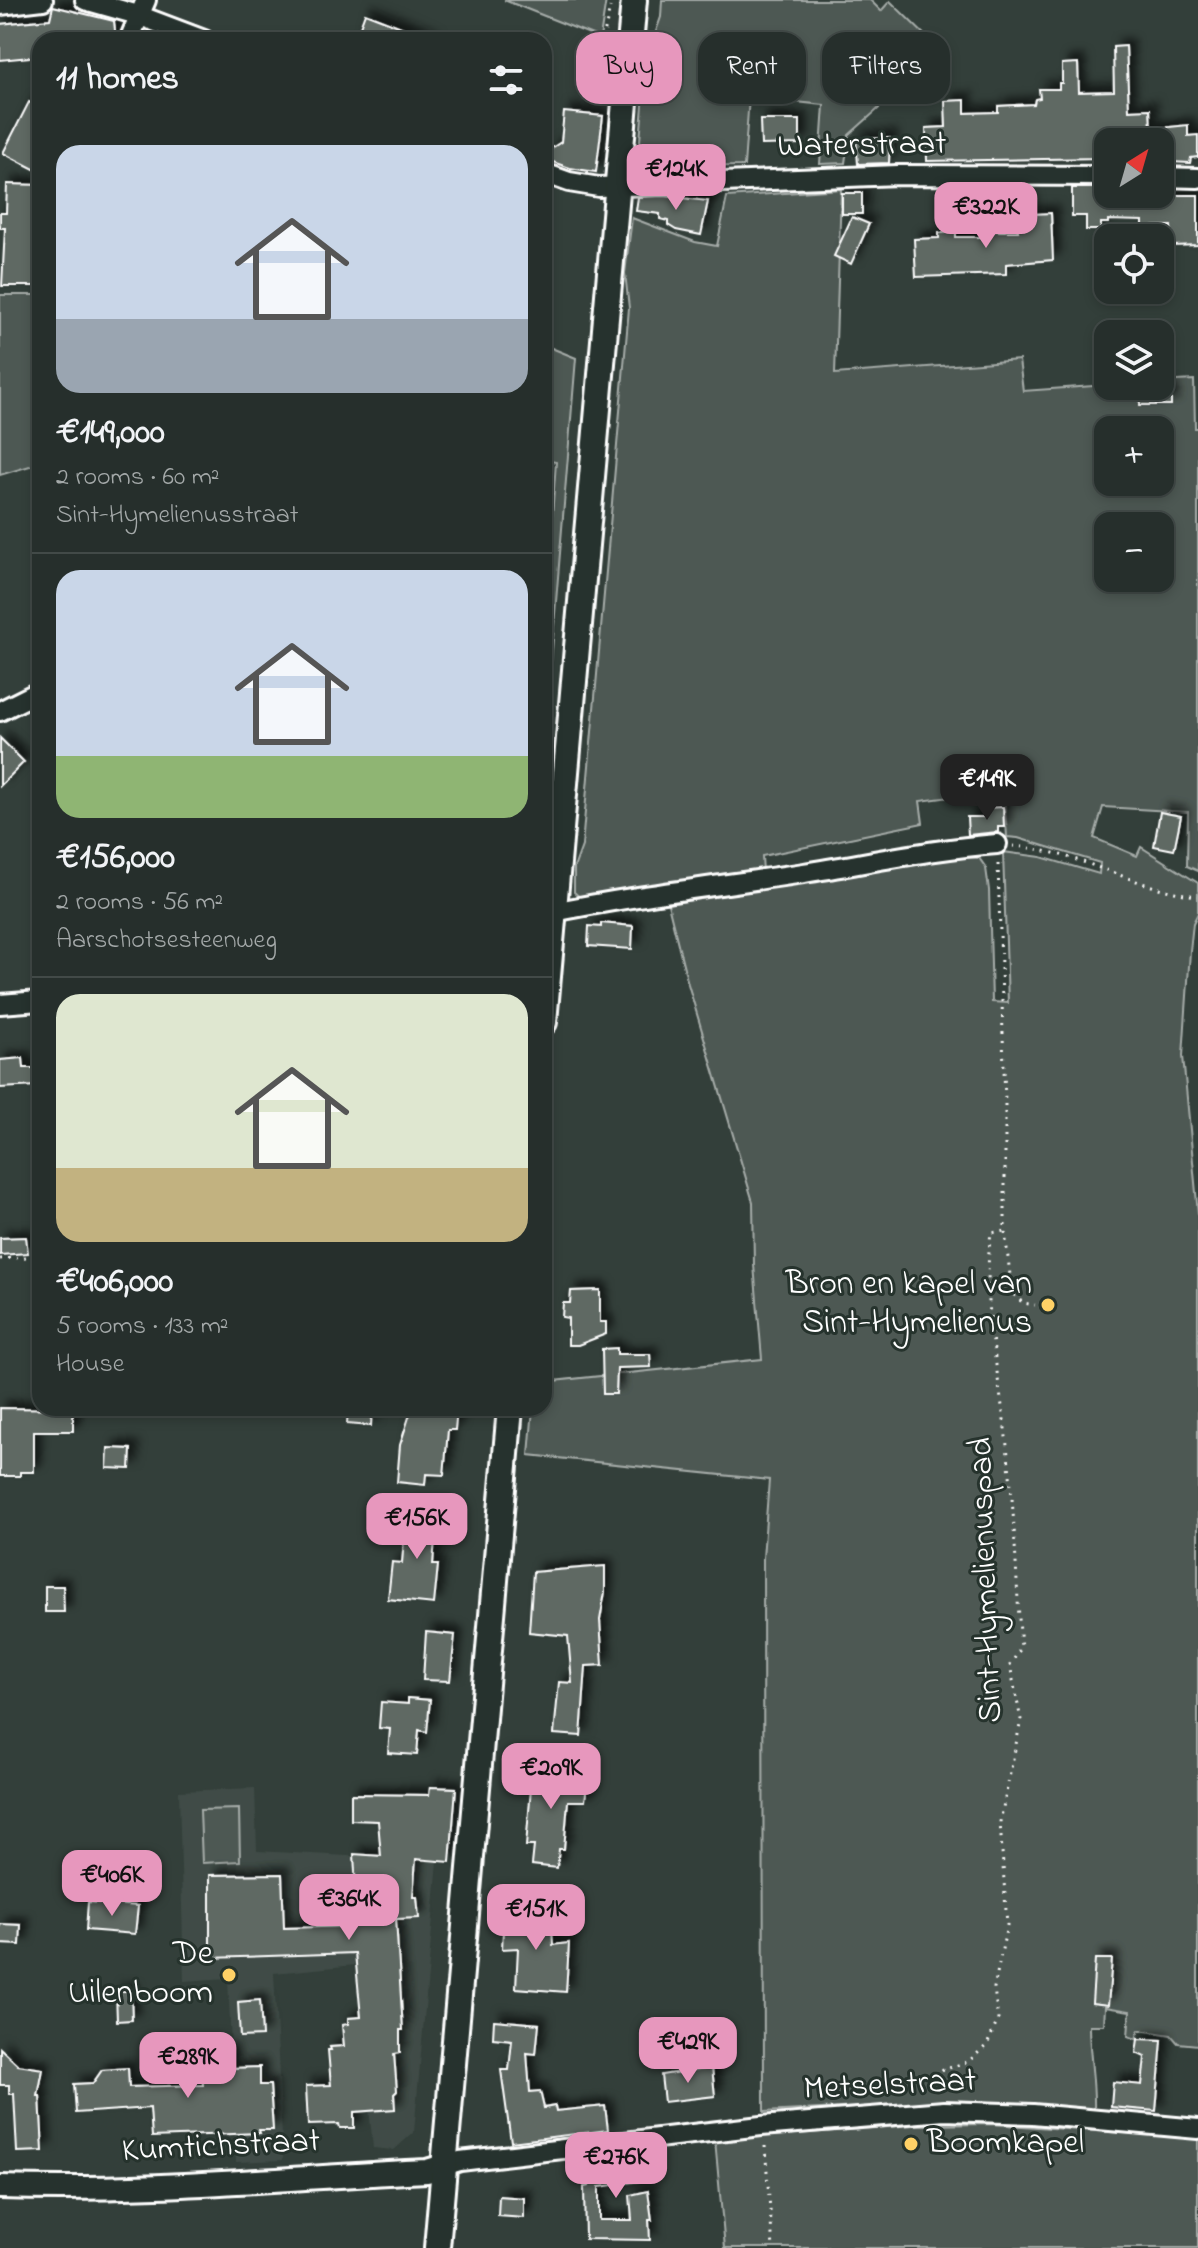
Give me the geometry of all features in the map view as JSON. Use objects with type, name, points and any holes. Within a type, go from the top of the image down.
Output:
[{"type":"main road","points":[[552,881],[634,0]]},
{"type":"main road","points":[[437,2248],[509,1416]]},
{"type":"street","points":[[0,5],[43,0]]},
{"type":"street","points":[[85,0],[142,7],[189,32]]},
{"type":"street","points":[[132,32],[142,7]]},
{"type":"street","name":"Waterstraat","points":[[552,176],[599,187],[898,175],[1094,176]]},
{"type":"street","points":[[1174,177],[1198,178]]},
{"type":"street","points":[[0,711],[32,695]]},
{"type":"street","points":[[552,913],[957,847],[997,844]]},
{"type":"street","points":[[0,1004],[32,1002]]},
{"type":"street","name":"Metselstraat","points":[[444,2166],[460,2161],[761,2126],[944,2111],[1033,2114],[1198,2129]]},
{"type":"street","name":"Kumtichstraat","points":[[0,2187],[58,2189],[218,2182],[427,2171],[444,2166]]},
{"type":"path","points":[[1035,1305],[1023,1303],[1012,1293],[1005,1231],[997,844],[1044,850],[1178,894],[1198,896]]},
{"type":"path","name":"Sint-Hymelienuspad","points":[[837,2119],[851,2099],[883,2081],[901,2077],[912,2081],[969,2061],[987,2045],[998,2020],[994,1988],[1007,1925],[1000,1822],[1021,1720],[1010,1665],[1021,1648],[1014,1502],[991,1312],[988,1255],[991,1233],[1005,1231]]},
{"type":"path","points":[[0,1259],[32,1257]]},
{"type":"path","points":[[761,2126],[773,2248]]},
{"type":"shaded area","points":[[504,0],[606,0],[601,32],[585,32]]},
{"type":"shaded area","points":[[662,0],[870,0],[881,11],[890,1],[922,32],[822,32],[822,104],[884,104],[849,135],[845,163],[820,164],[824,105],[806,103],[806,32],[698,32],[698,104],[748,104],[744,166],[662,167],[650,160],[640,141],[643,104],[682,104],[682,32],[656,32]]},
{"type":"shaded area","points":[[841,189],[835,374],[1019,360],[1023,391],[1094,386],[1094,400],[1174,400],[1174,381],[1194,380],[1195,428],[1198,428],[1198,871],[1187,866],[1188,812],[1103,807],[1094,838],[1137,856],[1141,847],[1198,883],[1198,913],[1193,923],[1190,951],[1183,1056],[1198,1214],[1198,2045],[1178,2043],[1171,2035],[1139,2030],[1136,2039],[1128,2036],[1130,2011],[1105,2007],[1104,2025],[1089,2025],[1094,2109],[973,2101],[764,2112],[763,1558],[769,1480],[529,1455],[532,1416],[552,1416],[552,1381],[762,1359],[754,1265],[753,1202],[688,984],[668,904],[961,857],[979,858],[986,868],[989,890],[992,1002],[1008,1003],[1003,852],[1041,857],[1099,874],[1100,863],[1007,837],[1004,790],[920,801],[923,823],[762,856],[763,872],[582,899],[574,892],[574,868],[582,846],[629,308],[625,273],[632,218],[695,242],[717,246],[727,197]]},
{"type":"shaded area","points":[[0,295],[32,295],[32,465],[0,475]]},
{"type":"shaded area","points":[[552,348],[576,358],[552,650],[552,517],[556,462],[552,461]]},
{"type":"shaded area","name":"De Uilenboom","points":[[255,1788],[257,1851],[438,1861],[414,2132],[394,2150],[373,2148],[355,1965],[274,1973],[283,2160],[236,2162],[228,1978],[184,1981],[179,1791]]},
{"type":"shaded area","points":[[239,1809],[240,1861],[202,1863],[200,1810]]},
{"type":"shaded area","points":[[991,2124],[1198,2138],[1198,2248],[725,2248],[715,2140],[914,2125]]},
{"type":"building","points":[[53,6],[114,21],[115,32],[32,32],[32,57],[0,60],[0,24],[50,19]]},
{"type":"building","points":[[365,13],[414,32],[358,32]]},
{"type":"building","points":[[1126,46],[1129,110],[1150,109],[1151,128],[1094,128],[1094,158],[927,161],[926,128],[946,127],[945,104],[950,104],[950,101],[965,100],[965,113],[998,112],[998,106],[1034,104],[1035,99],[1040,98],[1039,89],[1059,89],[1062,64],[1078,63],[1079,92],[1114,91],[1113,47]]},
{"type":"building","points":[[29,102],[32,104],[32,168],[3,153]]},
{"type":"building","points":[[564,112],[603,116],[596,172],[552,162],[552,148],[561,142]]},
{"type":"building","points":[[760,120],[800,120],[800,144],[761,145]]},
{"type":"building","points":[[1188,125],[1188,136],[1198,135],[1198,157],[1191,158],[1190,163],[1174,162],[1174,128],[1160,128]]},
{"type":"building","points":[[890,138],[889,163],[858,164],[856,139]]},
{"type":"building","points":[[7,184],[32,185],[32,286],[2,286],[5,228],[0,228],[0,213],[6,213]]},
{"type":"building","points":[[1072,188],[1094,188],[1094,208],[1174,208],[1174,195],[1198,195],[1198,245],[1174,246],[1174,224],[1108,220],[1108,223],[1094,224],[1094,230],[1086,230],[1086,216],[1072,216]]},
{"type":"building","points":[[842,193],[862,193],[862,214],[842,214]]},
{"type":"building","points":[[664,196],[708,201],[701,235],[676,230],[668,225],[668,221],[660,219],[660,214],[636,211],[638,197]]},
{"type":"building","points":[[1051,213],[1053,260],[1006,264],[1006,274],[916,277],[914,239],[939,238],[939,233],[956,232],[956,237],[990,237],[990,231],[1018,231],[1016,215]]},
{"type":"building","points":[[852,217],[869,224],[851,264],[834,256]]},
{"type":"building","points":[[1140,400],[1171,400],[1171,405],[1140,405]]},
{"type":"building","points":[[0,738],[24,762],[0,786]]},
{"type":"building","points":[[1003,807],[1004,827],[998,827],[998,832],[968,835],[967,817],[984,817],[984,808]]},
{"type":"building","points":[[1160,812],[1181,816],[1174,850],[1154,846]]},
{"type":"building","points":[[601,923],[633,926],[632,949],[588,946],[589,926],[601,927]]},
{"type":"building","points":[[23,1058],[24,1068],[32,1068],[32,1086],[0,1088],[0,1060]]},
{"type":"building","points":[[26,1237],[28,1253],[0,1255],[0,1238]]},
{"type":"building","points":[[600,1290],[600,1322],[606,1322],[606,1334],[578,1345],[568,1345],[568,1318],[562,1317],[563,1303],[570,1303],[571,1291]]},
{"type":"building","points":[[617,1348],[617,1354],[650,1354],[651,1367],[617,1368],[616,1394],[603,1394],[602,1349]]},
{"type":"building","points":[[0,1408],[32,1408],[32,1416],[73,1416],[73,1431],[34,1431],[34,1472],[0,1476]]},
{"type":"building","points":[[348,1416],[372,1416],[371,1426],[347,1424]]},
{"type":"building","points":[[409,1416],[456,1416],[455,1430],[448,1430],[444,1475],[426,1474],[425,1485],[397,1482],[400,1445]]},
{"type":"building","points":[[108,1448],[131,1449],[130,1469],[107,1468]]},
{"type":"building","points":[[412,1508],[437,1510],[433,1565],[438,1565],[434,1604],[388,1599],[392,1562],[402,1563],[406,1518],[411,1519]]},
{"type":"building","points":[[605,1566],[600,1620],[603,1665],[586,1666],[581,1736],[554,1734],[559,1682],[572,1683],[568,1636],[529,1632],[533,1572]]},
{"type":"building","points":[[45,1586],[63,1586],[64,1612],[45,1612]]},
{"type":"building","points":[[426,1632],[455,1635],[450,1681],[423,1680]]},
{"type":"building","points":[[408,1698],[430,1700],[427,1732],[419,1730],[417,1755],[388,1753],[390,1729],[379,1728],[381,1702],[408,1704]]},
{"type":"building","points":[[533,1765],[578,1770],[576,1783],[587,1784],[585,1801],[568,1801],[564,1849],[559,1849],[557,1868],[532,1865],[534,1846],[526,1846]]},
{"type":"building","points":[[430,1787],[456,1788],[450,1862],[416,1859],[413,1897],[417,1897],[419,1918],[396,1919],[403,2030],[400,2030],[400,2053],[394,2054],[395,2109],[354,2112],[354,2128],[340,2128],[339,2124],[308,2125],[306,2086],[331,2085],[328,2050],[331,2050],[330,2047],[344,2046],[342,2025],[348,2024],[348,2018],[361,2017],[355,1953],[210,1958],[210,1875],[282,1874],[284,1928],[358,1926],[354,1854],[381,1856],[378,1821],[351,1820],[351,1794],[429,1795]]},
{"type":"building","points":[[88,1902],[138,1906],[135,1934],[86,1930]]},
{"type":"building","points":[[504,1912],[551,1914],[553,1945],[569,1943],[566,1992],[516,1988],[518,1948],[502,1949]]},
{"type":"building","points":[[0,1924],[21,1925],[20,1945],[0,1944]]},
{"type":"building","points":[[1095,1959],[1112,1959],[1108,2005],[1092,2003]]},
{"type":"building","points":[[116,1991],[131,1991],[132,2020],[117,2021]]},
{"type":"building","points":[[260,2000],[262,2036],[240,2037],[238,2002]]},
{"type":"building","points":[[494,2020],[539,2024],[536,2054],[527,2053],[530,2092],[540,2091],[544,2108],[555,2106],[556,2111],[605,2106],[608,2130],[511,2142],[501,2070],[509,2070],[512,2040],[493,2038]]},
{"type":"building","points":[[1138,2039],[1162,2040],[1156,2111],[1111,2107],[1113,2082],[1142,2085],[1145,2057],[1136,2053]]},
{"type":"building","points":[[0,2048],[18,2065],[43,2069],[38,2096],[43,2151],[17,2152],[14,2094],[9,2094],[9,2085],[0,2085]]},
{"type":"building","points":[[230,2052],[232,2068],[260,2067],[260,2085],[270,2085],[273,2130],[152,2137],[150,2108],[76,2113],[74,2084],[93,2083],[102,2070],[128,2068],[129,2087],[203,2085],[201,2054]]},
{"type":"building","points":[[712,2067],[715,2096],[664,2102],[661,2075]]},
{"type":"building","points":[[637,2154],[641,2181],[599,2187],[599,2220],[632,2220],[630,2195],[648,2191],[652,2220],[649,2220],[650,2240],[585,2239],[584,2187],[589,2186],[585,2161]]},
{"type":"building","points":[[499,2196],[524,2198],[524,2218],[498,2216]]},
{"type":"place","name":"Bron en kapel van Sint-Hymelienus","points":[[1048,1305]]},
{"type":"place","name":"De Uilenboom","points":[[229,1975]]},
{"type":"place","name":"Boomkapel","points":[[911,2144]]}]
